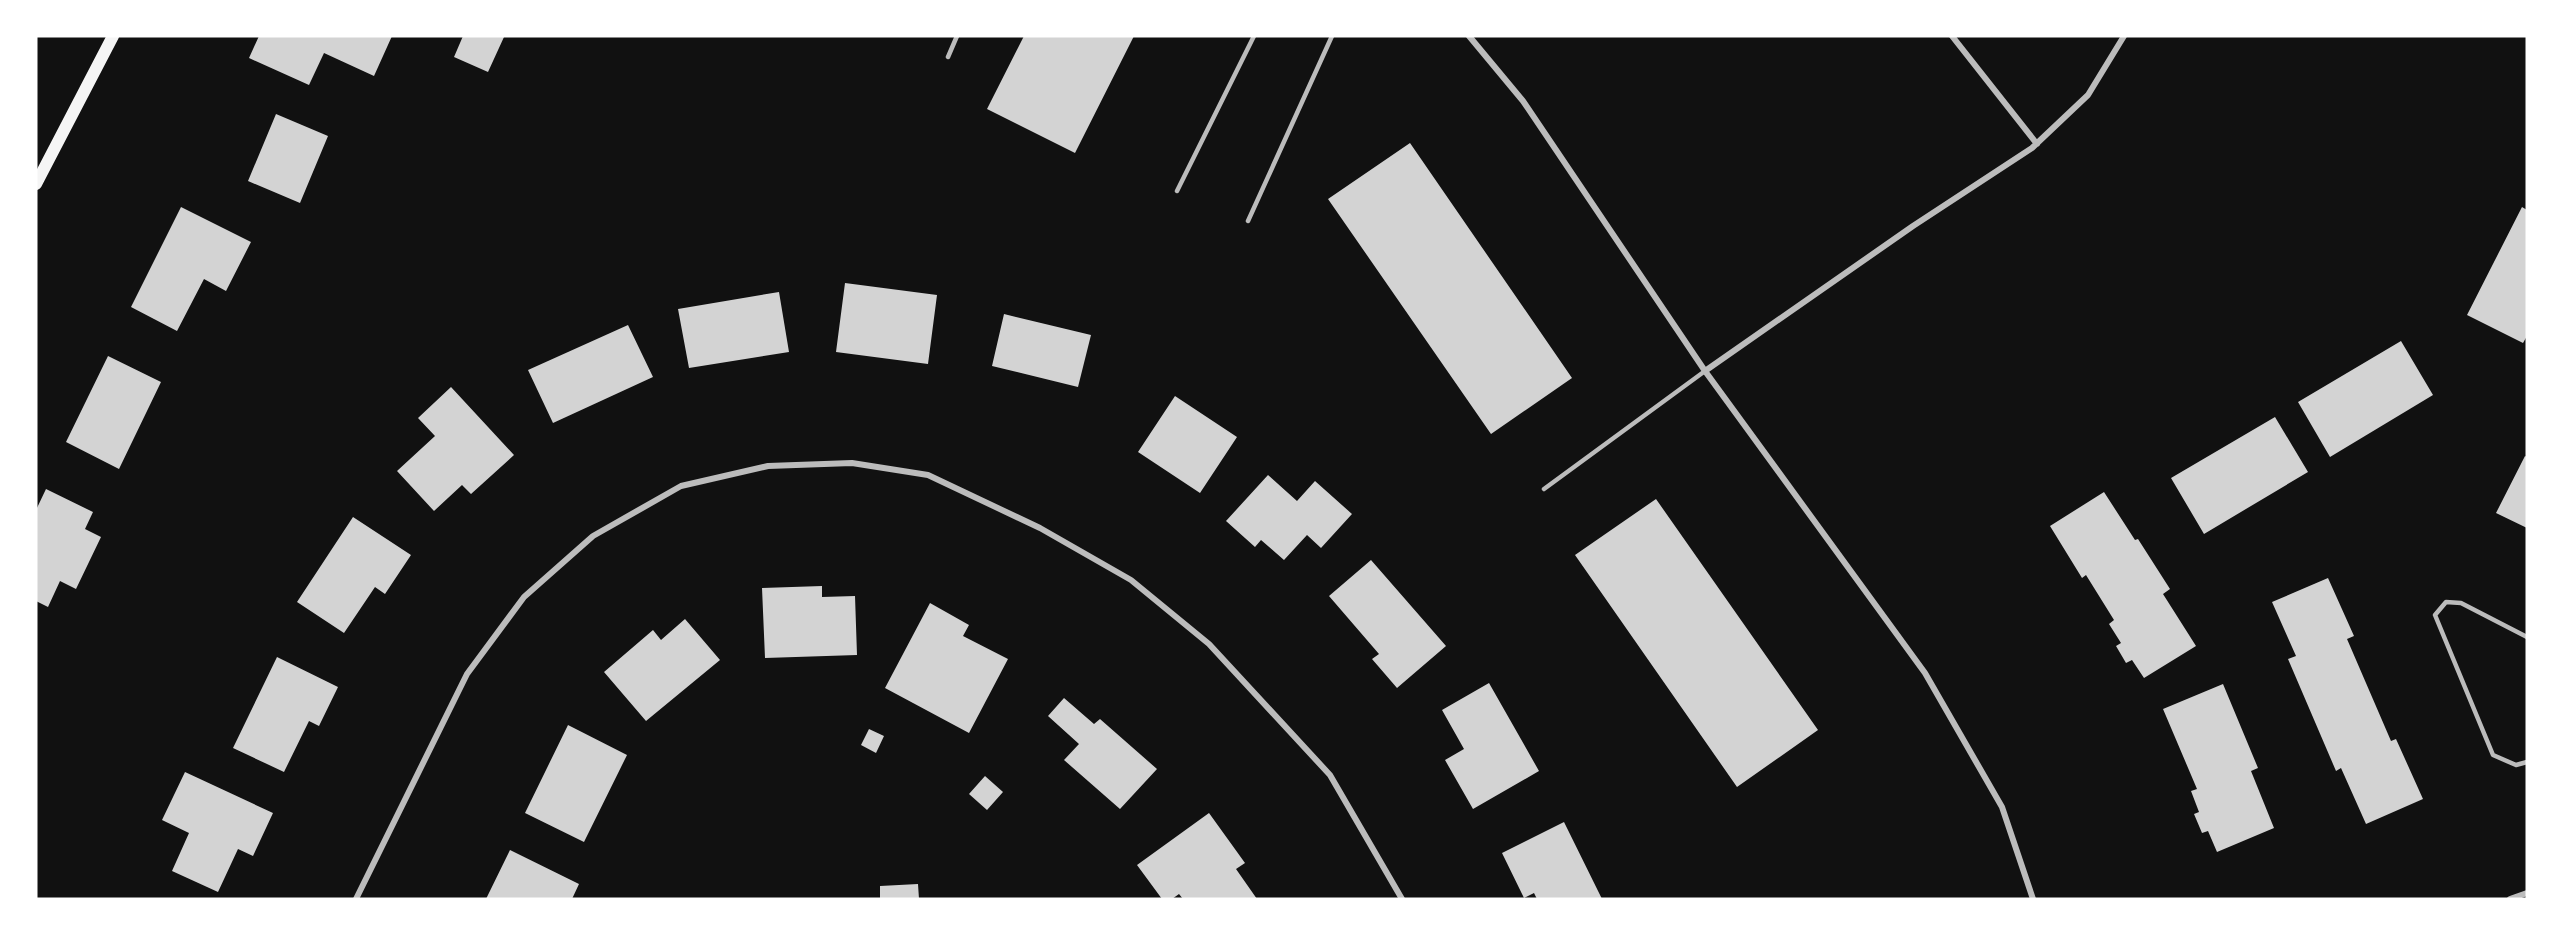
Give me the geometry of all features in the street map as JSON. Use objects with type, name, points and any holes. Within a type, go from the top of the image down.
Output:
[{"type":"main road","points":[[36,184],[112,36]]},
{"type":"street","points":[[1469,36],[1524,101],[1705,371],[1925,673],[2002,807],[2033,899]]},
{"type":"street","points":[[1952,36],[2037,144]]},
{"type":"street","points":[[1705,371],[1913,226],[2037,144],[2088,95],[2124,36]]},
{"type":"street","points":[[356,899],[467,674],[524,597],[593,536],[681,486],[768,466],[852,463],[928,475],[1040,528],[1131,580],[1209,644],[1330,775],[1402,899]]},
{"type":"street","points":[[2510,899],[2527,893]]},
{"type":"lane","points":[[948,57],[957,36]]},
{"type":"lane","points":[[1177,190],[1254,36]]},
{"type":"lane","points":[[1248,221],[1332,36]]},
{"type":"lane","points":[[1544,489],[1705,371]]},
{"type":"lane","points":[[2527,637],[2461,603],[2445,603],[2435,615],[2493,754],[2516,765],[2527,762]]},
{"type":"building","points":[[259,36],[392,36],[374,76],[324,53],[309,85],[249,58]]},
{"type":"building","points":[[463,36],[504,37],[488,72],[454,57]]},
{"type":"building","points":[[1024,36],[1134,36],[1075,153],[987,109]]},
{"type":"building","points":[[276,114],[328,136],[300,203],[248,181]]},
{"type":"building","points":[[1410,143],[1572,378],[1491,434],[1328,199]]},
{"type":"building","points":[[181,207],[251,242],[226,291],[204,279],[177,331],[131,307]]},
{"type":"building","points":[[2522,207],[2527,210],[2527,336],[2523,343],[2467,315]]},
{"type":"building","points":[[845,283],[937,295],[928,364],[836,352]]},
{"type":"building","points":[[779,292],[789,352],[689,368],[678,309]]},
{"type":"building","points":[[1004,314],[1091,335],[1078,387],[992,366]]},
{"type":"building","points":[[628,325],[653,377],[553,423],[528,370]]},
{"type":"building","points":[[2401,341],[2433,395],[2330,457],[2298,402]]},
{"type":"building","points":[[108,356],[161,382],[119,469],[66,442]]},
{"type":"building","points":[[451,387],[514,455],[471,494],[462,485],[434,511],[397,471],[435,436],[418,418]]},
{"type":"building","points":[[1175,396],[1237,437],[1200,493],[1138,452]]},
{"type":"building","points":[[2275,417],[2308,472],[2204,534],[2171,478]]},
{"type":"building","points":[[2525,456],[2527,457],[2527,528],[2496,513]]},
{"type":"building","points":[[1268,475],[1297,501],[1315,481],[1352,514],[1321,548],[1307,535],[1284,560],[1261,540],[1255,547],[1226,521]]},
{"type":"building","points":[[46,489],[93,512],[85,529],[101,537],[76,589],[60,581],[48,607],[36,601],[36,510]]},
{"type":"building","points":[[2104,492],[2170,589],[2163,594],[2196,646],[2144,678],[2132,660],[2126,663],[2116,646],[2121,643],[2109,624],[2114,620],[2086,575],[2082,578],[2050,526]]},
{"type":"building","points":[[1656,499],[1818,730],[1737,787],[1575,555]]},
{"type":"building","points":[[353,517],[411,555],[385,594],[375,587],[344,633],[297,602]]},
{"type":"building","points":[[1371,560],[1446,646],[1397,688],[1372,659],[1379,654],[1329,596]]},
{"type":"building","points":[[2328,578],[2354,636],[2347,639],[2391,741],[2396,739],[2423,799],[2366,824],[2341,768],[2336,771],[2288,659],[2296,656],[2272,602]]},
{"type":"building","points":[[822,586],[822,597],[855,596],[857,655],[765,658],[762,588]]},
{"type":"building","points":[[930,603],[969,625],[963,636],[1008,659],[969,733],[885,688]]},
{"type":"building","points":[[685,619],[720,660],[646,721],[604,672],[653,630],[661,640]]},
{"type":"building","points":[[277,657],[338,687],[319,726],[309,721],[284,772],[233,748]]},
{"type":"building","points":[[1489,683],[1539,771],[1473,809],[1445,760],[1464,749],[1442,710]]},
{"type":"building","points":[[2223,684],[2258,768],[2251,771],[2274,828],[2217,852],[2208,831],[2202,833],[2194,814],[2199,812],[2191,791],[2197,789],[2163,709]]},
{"type":"building","points":[[1064,698],[1094,724],[1100,719],[1157,769],[1120,809],[1064,760],[1079,744],[1048,716]]},
{"type":"building","points":[[568,725],[627,755],[584,842],[525,813]]},
{"type":"building","points":[[869,729],[884,736],[876,753],[861,745]]},
{"type":"building","points":[[185,772],[273,813],[253,856],[238,849],[218,892],[172,871],[189,833],[162,820]]},
{"type":"building","points":[[985,776],[1003,792],[987,810],[969,794]]},
{"type":"building","points":[[1209,813],[1245,863],[1236,869],[1257,899],[1183,899],[1179,894],[1172,899],[1162,899],[1137,865]]},
{"type":"building","points":[[1564,822],[1602,899],[1537,899],[1534,893],[1524,898],[1502,853]]},
{"type":"building","points":[[510,850],[579,884],[572,899],[486,899]]},
{"type":"building","points":[[918,884],[919,899],[880,899],[880,886]]}]
